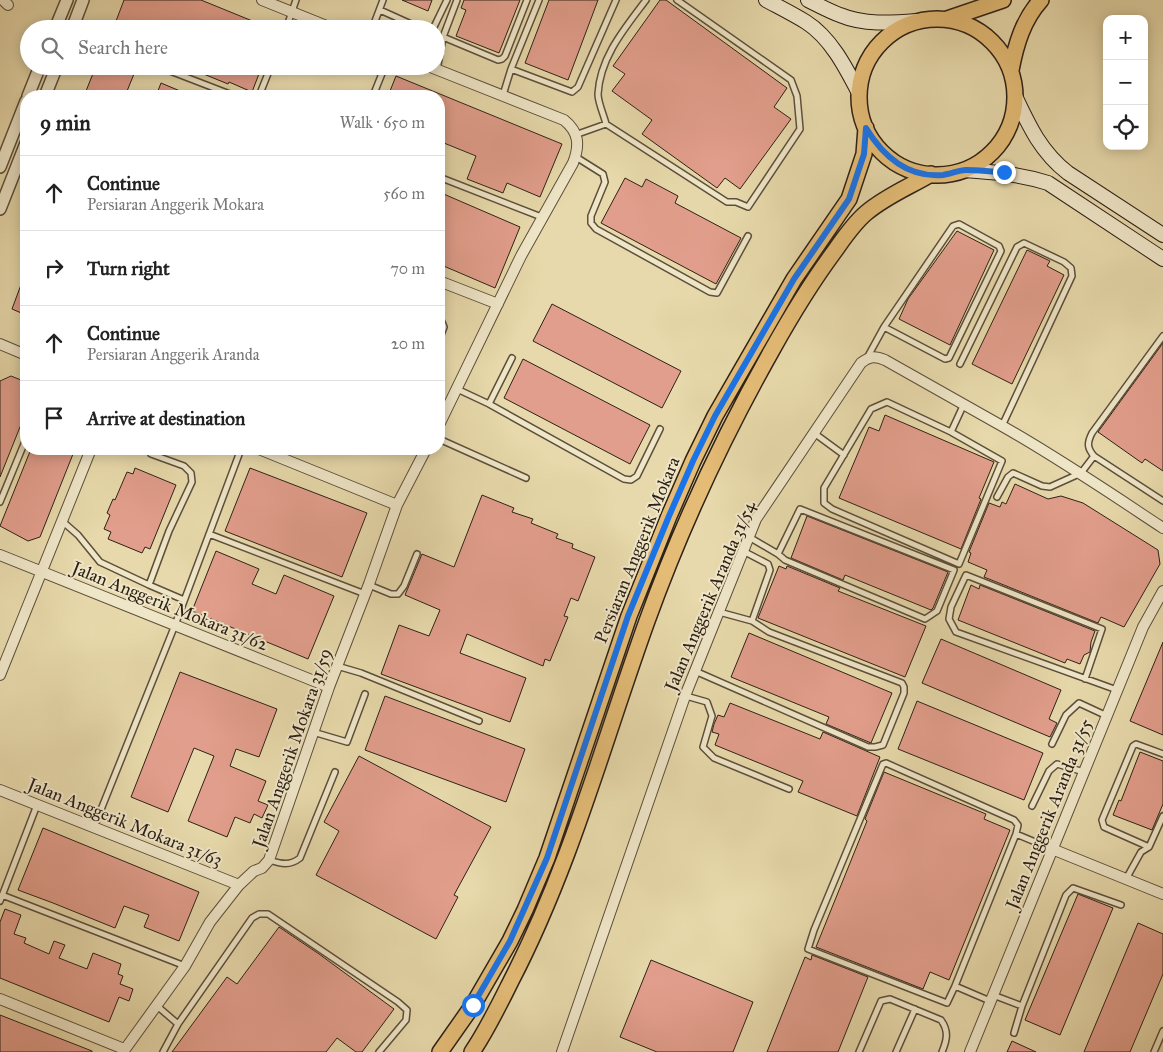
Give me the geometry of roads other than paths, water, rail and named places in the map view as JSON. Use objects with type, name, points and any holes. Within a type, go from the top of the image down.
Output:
[{"type":"main road","points":[[766,0],[807,23],[821,34],[844,66],[859,93]]},
{"type":"main road","points":[[808,0],[840,15],[863,21],[887,23],[947,19],[1002,0]]},
{"type":"main road","points":[[1011,70],[1015,51],[1026,20],[1041,0]]},
{"type":"main road","points":[[947,19],[967,25],[986,36],[1001,51],[1011,70],[1015,96],[1014,110],[1005,136],[988,156],[964,170]]},
{"type":"main road","points":[[917,21],[892,33],[875,49],[864,70],[859,93],[860,105],[866,128],[877,146],[892,160],[911,170],[943,175],[964,170],[1004,172],[1028,176],[1048,183],[1163,259]]},
{"type":"main road","points":[[1015,96],[1032,132],[1053,162],[1163,235]]},
{"type":"main road","name":"Persiaran Anggerik Mokara","points":[[440,1052],[473,1005],[510,941],[525,910],[547,858],[628,616],[669,516],[715,416],[794,279],[849,199],[864,154],[866,128]]},
{"type":"main road","name":"Persiaran Anggerik Mokara","points":[[472,1052],[485,1034],[549,902],[567,856],[647,621],[691,510],[741,405],[816,276],[850,230],[864,214],[896,192],[932,174]]},
{"type":"street","points":[[59,20],[67,0]]},
{"type":"street","points":[[75,20],[83,0]]},
{"type":"street","points":[[262,0],[312,20]]},
{"type":"street","points":[[445,73],[564,120],[576,132],[578,151],[544,218],[522,256],[445,413]]},
{"type":"street","points":[[30,90],[36,75]]},
{"type":"street","points":[[47,90],[53,75]]},
{"type":"street","points":[[0,167],[20,124]]},
{"type":"street","points":[[0,209],[20,158]]},
{"type":"street","points":[[445,283],[498,304]]},
{"type":"street","points":[[0,344],[20,352]]},
{"type":"street","points":[[867,358],[874,356],[885,360],[963,406],[1002,426],[1081,473],[1163,528]]},
{"type":"street","name":"Jalan Anggerik Aranda 31/54","points":[[562,1051],[685,696],[756,519],[861,363],[867,358]]},
{"type":"street","points":[[0,675],[89,455]]},
{"type":"street","points":[[274,455],[397,505]]},
{"type":"street","name":"Jalan Anggerik Mokara 31/59","points":[[123,1051],[185,966],[210,922],[246,877],[262,868],[269,860],[312,732],[397,505],[423,455]]},
{"type":"street","name":"Jalan Anggerik Mokara 31/62","points":[[0,555],[329,687]]},
{"type":"street","name":"Jalan Anggerik Aranda 31/55","points":[[970,1052],[1143,627],[1163,591]]},
{"type":"street","name":"Jalan Anggerik Mokara 31/63","points":[[1,792],[37,804],[239,885]]},
{"type":"street","points":[[1052,849],[1163,894]]},
{"type":"street","points":[[0,999],[123,1051]]},
{"type":"lane","points":[[289,20],[296,0]]},
{"type":"lane","points":[[376,20],[383,0]]},
{"type":"lane","points":[[437,20],[447,0]]},
{"type":"lane","points":[[445,32],[457,0]]},
{"type":"lane","points":[[445,38],[498,60],[502,59],[505,56],[527,0]]},
{"type":"lane","points":[[502,96],[539,0]]},
{"type":"lane","points":[[511,69],[572,92],[578,87],[616,0]]},
{"type":"lane","points":[[646,0],[624,29],[603,66],[598,95],[606,124],[727,202],[736,202],[748,207],[800,129],[797,96],[791,80],[677,0]]},
{"type":"lane","points":[[380,10],[402,20]]},
{"type":"lane","points":[[181,75],[220,90]]},
{"type":"lane","points":[[261,90],[267,75]]},
{"type":"lane","points":[[375,90],[381,75]]},
{"type":"lane","points":[[575,135],[606,124]]},
{"type":"lane","points":[[576,157],[603,174],[605,182],[591,216],[591,223],[596,229],[710,292],[717,294],[748,236]]},
{"type":"lane","points":[[445,179],[544,218]]},
{"type":"lane","points":[[867,358],[884,327],[954,226],[960,224],[999,246],[1001,252],[949,358],[945,359],[884,327]]},
{"type":"lane","points":[[960,364],[1018,247],[1024,243],[1064,262],[1071,268],[1072,276],[1002,426]]},
{"type":"lane","points":[[1163,336],[1088,441],[1088,449],[1094,456],[1163,501]]},
{"type":"lane","points":[[488,404],[512,358]]},
{"type":"lane","points":[[457,389],[488,404],[624,479],[631,480],[637,476],[660,429]]},
{"type":"lane","points":[[887,402],[951,432],[1002,461],[959,564],[832,509],[824,503],[824,488],[872,409],[887,402]]},
{"type":"lane","points":[[951,432],[963,406]]},
{"type":"lane","points":[[814,432],[844,455]]},
{"type":"lane","points":[[445,441],[526,478]]},
{"type":"lane","points":[[0,502],[20,454]]},
{"type":"lane","points":[[150,585],[169,531],[192,482],[192,473],[184,466],[155,455]]},
{"type":"lane","points":[[94,827],[184,600],[239,455]]},
{"type":"lane","points":[[997,497],[1008,477],[1013,473],[1042,486],[1050,487],[1081,473],[1094,456]]},
{"type":"lane","points":[[749,537],[785,560],[925,619],[937,611],[954,570],[800,509],[778,554]]},
{"type":"lane","points":[[62,521],[78,535],[100,562],[184,600]]},
{"type":"lane","points":[[209,534],[367,589],[391,594],[398,594],[402,590],[417,554]]},
{"type":"lane","points":[[743,551],[768,564],[770,570],[752,621]]},
{"type":"lane","points":[[1085,679],[1102,629],[966,575],[951,607],[949,619],[956,632],[1085,679],[1117,690]]},
{"type":"lane","points":[[695,671],[868,746],[883,745],[904,693],[902,683],[769,632],[752,621],[719,612]]},
{"type":"lane","points":[[338,666],[361,673],[479,721]]},
{"type":"lane","points":[[312,732],[347,742],[364,694]]},
{"type":"lane","points":[[685,696],[707,702],[712,716],[703,747],[714,758],[789,789]]},
{"type":"lane","points":[[1052,744],[1066,715],[1080,703],[1107,716]]},
{"type":"lane","points":[[1149,847],[1104,826],[1102,820],[1133,746],[1136,744],[1163,754]]},
{"type":"lane","points":[[886,763],[1014,820],[1018,826],[955,986],[947,1003],[808,950],[814,930],[883,764],[886,763]]},
{"type":"lane","points":[[1032,806],[1049,771],[1057,764],[1084,772]]},
{"type":"lane","points":[[269,860],[287,864],[294,863],[300,858],[335,772]]},
{"type":"lane","points":[[0,901],[37,804]]},
{"type":"lane","points":[[1126,879],[1141,852],[1149,847],[1163,816]]},
{"type":"lane","points":[[1016,834],[1052,849]]},
{"type":"lane","points":[[1014,1033],[1022,1006],[1066,894],[1073,888],[1121,905]]},
{"type":"lane","points":[[2,895],[185,966]]},
{"type":"lane","points":[[163,1052],[178,1024],[252,918],[259,914],[268,914],[407,1010],[406,1020],[379,1052]]},
{"type":"lane","points":[[955,986],[1022,1006]]},
{"type":"lane","points":[[859,1052],[881,1001],[890,999],[941,1020],[946,1026],[947,1040],[942,1052]]},
{"type":"lane","points":[[157,1006],[178,1024]]},
{"type":"lane","points":[[896,1052],[915,1009]]},
{"type":"lane","points":[[1154,1052],[1163,1031]]}]
